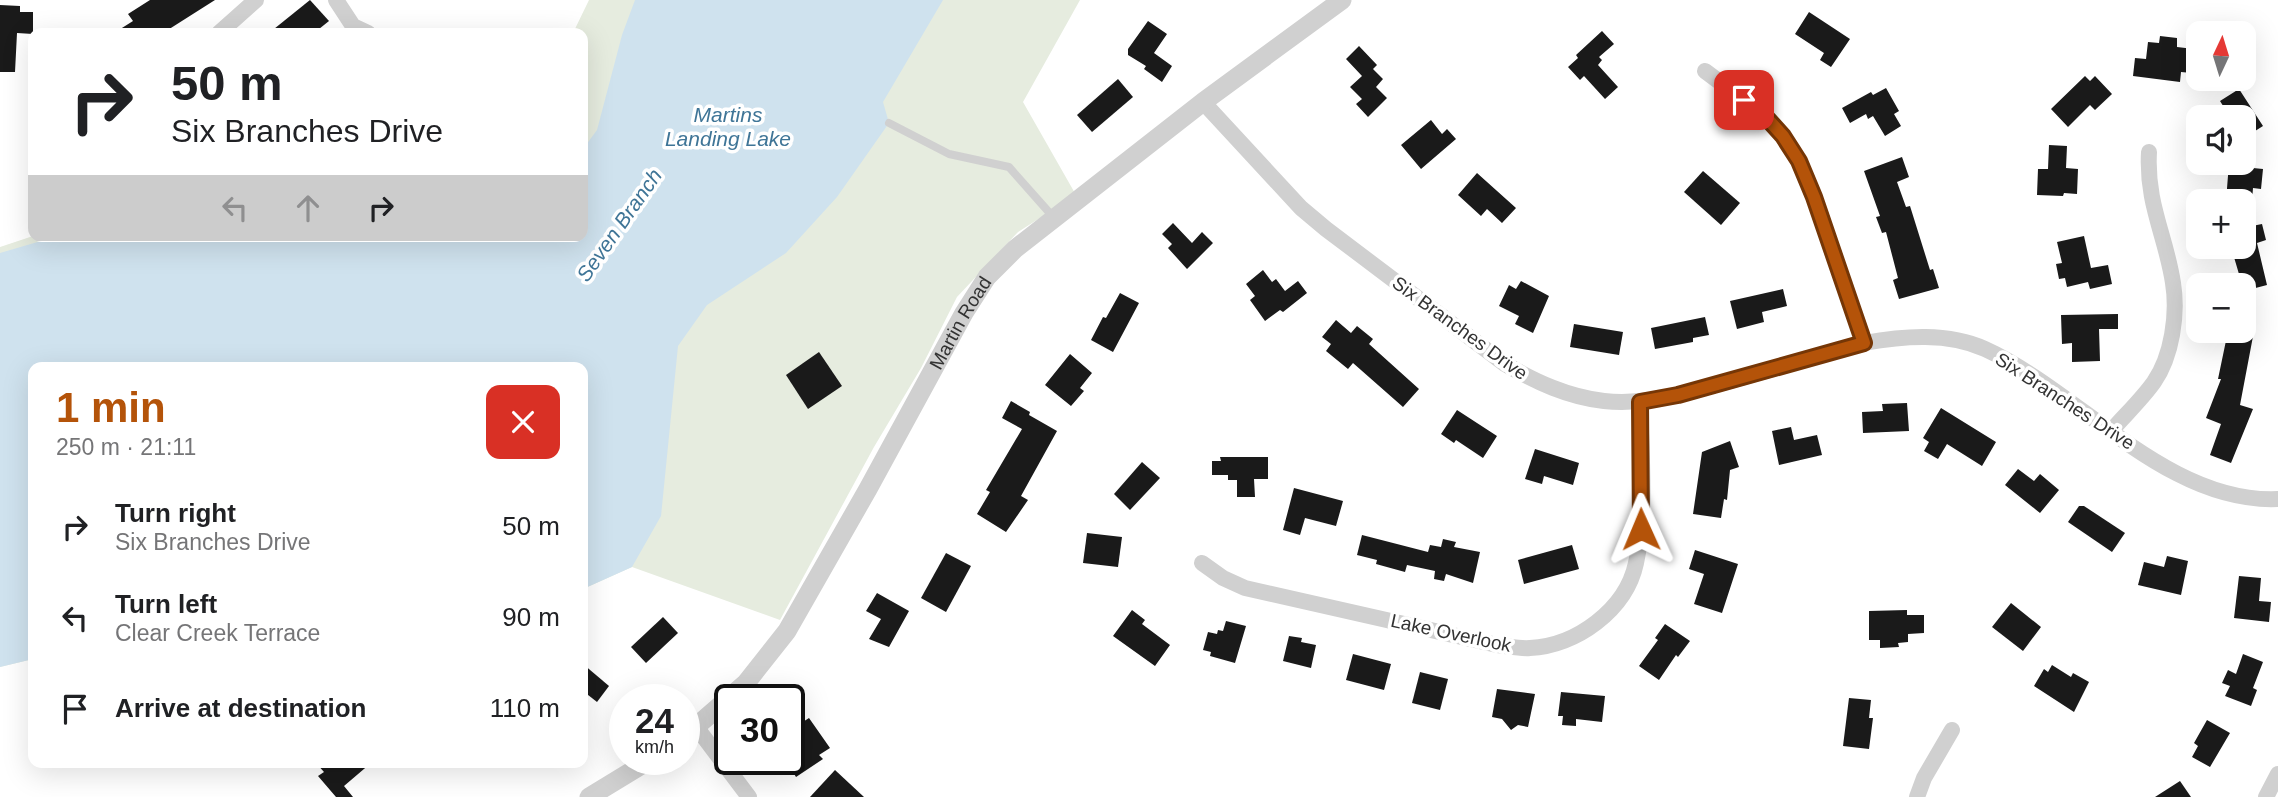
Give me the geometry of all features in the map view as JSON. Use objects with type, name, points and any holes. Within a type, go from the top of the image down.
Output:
[{"type":"street","points":[[225,28],[256,0]]},
{"type":"street","points":[[336,0],[352,28]]},
{"type":"street","name":"Martin Road","points":[[700,724],[746,683],[787,631],[964,313],[987,277],[1015,249],[1203,102],[1342,0]]},
{"type":"street","points":[[1705,71],[1764,115],[1783,136],[1799,161],[1864,343]]},
{"type":"street","name":"Six Branches Drive","points":[[1203,102],[1301,208],[1505,364],[1536,382],[1569,394],[1604,401],[1640,402],[1678,395],[1864,343],[1923,336],[1954,340],[1984,348],[2027,373],[2165,468],[2217,492],[2278,499]]},
{"type":"street","points":[[2112,430],[2155,380],[2167,353],[2173,327],[2174,284],[2149,192],[2149,152]]},
{"type":"street","name":"Lake Overlook","points":[[1202,563],[1223,578],[1245,588],[1497,645],[1530,648],[1562,642],[1588,629],[1608,613],[1624,592],[1636,566],[1641,529],[1640,402]]},
{"type":"street","points":[[1917,797],[1924,778],[1952,730]]},
{"type":"street","points":[[700,742],[749,797]]},
{"type":"street","points":[[2266,797],[2278,774]]},
{"type":"street","points":[[589,797],[625,775]]},
{"type":"lane","points":[[889,124],[949,154],[1009,167],[1055,219]]},
{"type":"shaded area","points":[[589,0],[1080,0],[1023,102],[1076,195],[1018,232],[957,297],[921,368],[874,447],[780,620],[632,567],[588,587],[588,362],[28,362],[28,660],[0,667],[0,247],[28,238],[28,242],[588,242],[588,28],[575,28]]},
{"type":"water","name":"Martins Landing Lake","points":[[635,0],[943,0],[883,102],[889,123],[837,197],[786,253],[707,305],[678,346],[661,516],[632,567],[588,587],[588,362],[28,362],[28,660],[0,667],[0,253],[38,242],[588,242],[588,142],[597,130],[622,35]]},
{"type":"building","points":[[150,0],[215,0],[171,28],[122,28],[133,21],[128,14]]},
{"type":"building","points":[[310,0],[329,21],[320,28],[275,28]]},
{"type":"building","points":[[0,5],[20,6],[20,12],[33,12],[33,28],[28,28],[28,34],[17,33],[15,72],[0,72]]},
{"type":"building","points":[[1809,12],[1850,39],[1831,67],[1820,60],[1824,53],[1795,34]]},
{"type":"building","points":[[1148,21],[1167,34],[1154,53],[1172,66],[1162,82],[1144,69],[1146,66],[1128,55],[1128,49]]},
{"type":"building","points":[[1602,31],[1614,44],[1599,57],[1602,60],[1598,65],[1618,87],[1605,99],[1584,76],[1580,80],[1568,67],[1578,58],[1576,55]]},
{"type":"building","points":[[2160,36],[2177,38],[2177,47],[2186,48],[2186,72],[2181,72],[2180,82],[2133,76],[2135,58],[2146,59],[2148,42],[2159,43]]},
{"type":"building","points":[[1359,46],[1377,65],[1373,69],[1383,79],[1376,87],[1387,98],[1368,117],[1356,104],[1362,99],[1350,87],[1362,76],[1346,59]]},
{"type":"building","points":[[2085,76],[2090,81],[2095,76],[2112,94],[2095,110],[2090,105],[2068,127],[2051,109]]},
{"type":"building","points":[[1118,79],[1133,97],[1092,132],[1077,115]]},
{"type":"building","points":[[1886,88],[1899,111],[1894,114],[1901,126],[1885,136],[1873,116],[1868,119],[1866,114],[1850,123],[1842,108],[1871,92],[1873,95]]},
{"type":"building","points":[[2240,91],[2249,105],[2222,105],[2220,101]]},
{"type":"building","points":[[2256,115],[2263,126],[2256,130]]},
{"type":"building","points":[[1431,120],[1442,134],[1447,129],[1456,139],[1421,169],[1401,145]]},
{"type":"building","points":[[2049,145],[2067,146],[2066,168],[2078,169],[2077,194],[2037,195],[2038,169],[2048,169]]},
{"type":"building","points":[[1902,157],[1909,177],[1897,182],[1906,207],[1910,206],[1930,270],[1933,269],[1939,288],[1899,299],[1893,280],[1898,278],[1886,232],[1882,233],[1876,217],[1880,216],[1864,171]]},
{"type":"building","points":[[2256,168],[2263,169],[2261,189],[2227,189],[2228,175],[2256,175]]},
{"type":"building","points":[[1703,171],[1740,203],[1721,225],[1684,192]]},
{"type":"building","points":[[1477,173],[1516,208],[1502,223],[1487,209],[1481,216],[1458,195]]},
{"type":"building","points":[[1173,223],[1192,243],[1202,232],[1213,243],[1187,269],[1168,248],[1172,244],[1162,234]]},
{"type":"building","points":[[2262,224],[2266,240],[2257,243],[2267,285],[2256,288],[2256,273],[2239,273],[2235,259],[2256,259],[2256,225]]},
{"type":"building","points":[[2084,236],[2091,268],[2108,265],[2112,284],[2090,289],[2088,282],[2067,287],[2065,278],[2059,279],[2056,264],[2062,263],[2057,242]]},
{"type":"building","points":[[1263,270],[1272,282],[1276,279],[1285,291],[1298,281],[1307,293],[1283,312],[1280,310],[1265,321],[1250,300],[1255,296],[1246,284]]},
{"type":"building","points":[[1521,281],[1549,296],[1533,333],[1515,324],[1519,316],[1499,306],[1509,285],[1516,289]]},
{"type":"building","points":[[1783,289],[1787,306],[1762,312],[1764,322],[1737,329],[1730,301]]},
{"type":"building","points":[[1120,293],[1139,303],[1113,352],[1091,340]]},
{"type":"building","points":[[2118,314],[2118,329],[2099,329],[2100,361],[2072,362],[2072,343],[2062,344],[2061,315]]},
{"type":"building","points":[[1705,317],[1709,335],[1693,338],[1693,342],[1655,349],[1651,328]]},
{"type":"building","points":[[1336,320],[1351,333],[1357,326],[1373,339],[1369,344],[1419,389],[1403,407],[1353,363],[1348,369],[1326,351],[1331,344],[1322,337]]},
{"type":"building","points":[[1574,324],[1623,332],[1619,355],[1570,347]]},
{"type":"building","points":[[2226,343],[2252,343],[2240,405],[2253,409],[2231,463],[2210,455],[2221,424],[2206,418],[2221,379],[2218,379]]},
{"type":"building","points":[[819,352],[842,386],[808,409],[786,375]]},
{"type":"building","points":[[1070,354],[1092,373],[1080,388],[1084,391],[1071,406],[1045,385]]},
{"type":"building","points":[[1011,401],[1057,431],[1021,496],[1028,500],[1006,532],[977,514],[990,492],[986,490],[1022,429],[1002,418]]},
{"type":"building","points":[[1907,403],[1909,431],[1863,433],[1862,412],[1883,411],[1882,404]]},
{"type":"building","points":[[1941,408],[1996,442],[1982,466],[1947,444],[1938,459],[1924,451],[1929,442],[1923,438]]},
{"type":"building","points":[[1457,410],[1497,436],[1483,458],[1456,440],[1454,443],[1441,434]]},
{"type":"building","points":[[1791,427],[1794,440],[1817,435],[1822,455],[1779,465],[1772,431]]},
{"type":"building","points":[[1730,441],[1739,467],[1730,470],[1727,500],[1724,499],[1721,518],[1693,514],[1702,452]]},
{"type":"building","points":[[1535,449],[1579,463],[1573,485],[1544,476],[1542,484],[1525,479]]},
{"type":"building","points":[[1220,457],[1268,457],[1268,479],[1254,479],[1255,497],[1237,497],[1237,480],[1228,480],[1228,475],[1212,475],[1212,461],[1221,461]]},
{"type":"building","points":[[1142,462],[1160,478],[1130,510],[1114,494]]},
{"type":"building","points":[[2018,469],[2034,481],[2040,474],[2059,490],[2040,513],[2005,485]]},
{"type":"building","points":[[1294,488],[1343,501],[1336,526],[1305,518],[1300,535],[1283,530]]},
{"type":"building","points":[[2079,506],[2084,506],[2125,533],[2112,552],[2068,522]]},
{"type":"building","points":[[1087,533],[1122,537],[1118,567],[1083,563]]},
{"type":"building","points":[[1362,535],[1428,552],[1430,545],[1441,547],[1443,539],[1456,542],[1454,547],[1480,552],[1473,583],[1446,574],[1444,581],[1434,579],[1435,571],[1407,565],[1405,572],[1376,564],[1377,560],[1357,555]]},
{"type":"building","points":[[1572,545],[1579,569],[1524,584],[1518,560]]},
{"type":"building","points":[[1695,550],[1738,564],[1722,613],[1694,604],[1704,574],[1689,569]]},
{"type":"building","points":[[946,553],[971,566],[946,612],[921,598]]},
{"type":"building","points":[[2167,556],[2188,561],[2181,595],[2138,585],[2144,562],[2164,567]]},
{"type":"building","points":[[2239,576],[2261,578],[2259,601],[2271,602],[2269,622],[2234,618]]},
{"type":"building","points":[[877,593],[909,611],[889,647],[869,639],[881,619],[866,611]]},
{"type":"building","points":[[2011,603],[2041,627],[2023,651],[1992,627]]},
{"type":"building","points":[[1132,610],[1145,620],[1142,624],[1170,645],[1155,666],[1113,636]]},
{"type":"building","points":[[1907,610],[1907,615],[1924,615],[1924,633],[1908,634],[1908,642],[1898,643],[1899,647],[1880,648],[1880,640],[1869,640],[1869,611]]},
{"type":"building","points":[[663,617],[678,633],[646,663],[631,647]]},
{"type":"building","points":[[1226,621],[1246,626],[1235,663],[1210,656],[1211,652],[1203,650],[1208,632],[1217,634],[1218,630],[1223,631]]},
{"type":"building","points":[[1665,624],[1690,641],[1678,657],[1676,655],[1659,680],[1639,666],[1658,640],[1655,638]]},
{"type":"building","points":[[1289,636],[1302,638],[1301,642],[1316,645],[1311,668],[1283,661]]},
{"type":"building","points":[[1353,654],[1391,664],[1384,690],[1346,680]]},
{"type":"building","points":[[2243,654],[2263,662],[2253,688],[2257,690],[2251,706],[2225,696],[2230,686],[2222,683],[2228,670],[2236,674]]},
{"type":"building","points":[[2052,665],[2071,677],[2073,673],[2089,682],[2074,712],[2034,686],[2044,669],[2048,672]]},
{"type":"building","points":[[588,668],[609,686],[597,702],[588,695]]},
{"type":"building","points":[[1420,672],[1448,679],[1440,710],[1412,703]]},
{"type":"building","points":[[1497,689],[1535,694],[1528,727],[1518,725],[1511,730],[1502,719],[1492,717]]},
{"type":"building","points":[[1561,692],[1605,696],[1602,722],[1576,719],[1576,726],[1562,725],[1563,716],[1558,716]]},
{"type":"building","points":[[1849,698],[1871,700],[1869,718],[1873,718],[1869,749],[1843,746]]},
{"type":"building","points":[[809,718],[830,748],[819,755],[823,759],[805,771],[805,721]]},
{"type":"building","points":[[2207,720],[2230,733],[2210,767],[2192,757],[2198,746],[2194,743]]},
{"type":"building","points":[[320,768],[365,768],[344,786],[353,797],[336,797],[318,776],[324,772]]},
{"type":"building","points":[[835,770],[864,797],[810,797]]},
{"type":"building","points":[[2180,781],[2191,797],[2155,797]]},
{"type":"route","points":[[1641,529],[1640,402],[1678,395],[1864,343],[1799,161],[1783,136],[1764,115],[1744,100]]},
{"type":"water label","name":"Seven Branch","points":[[619,225]]}]
